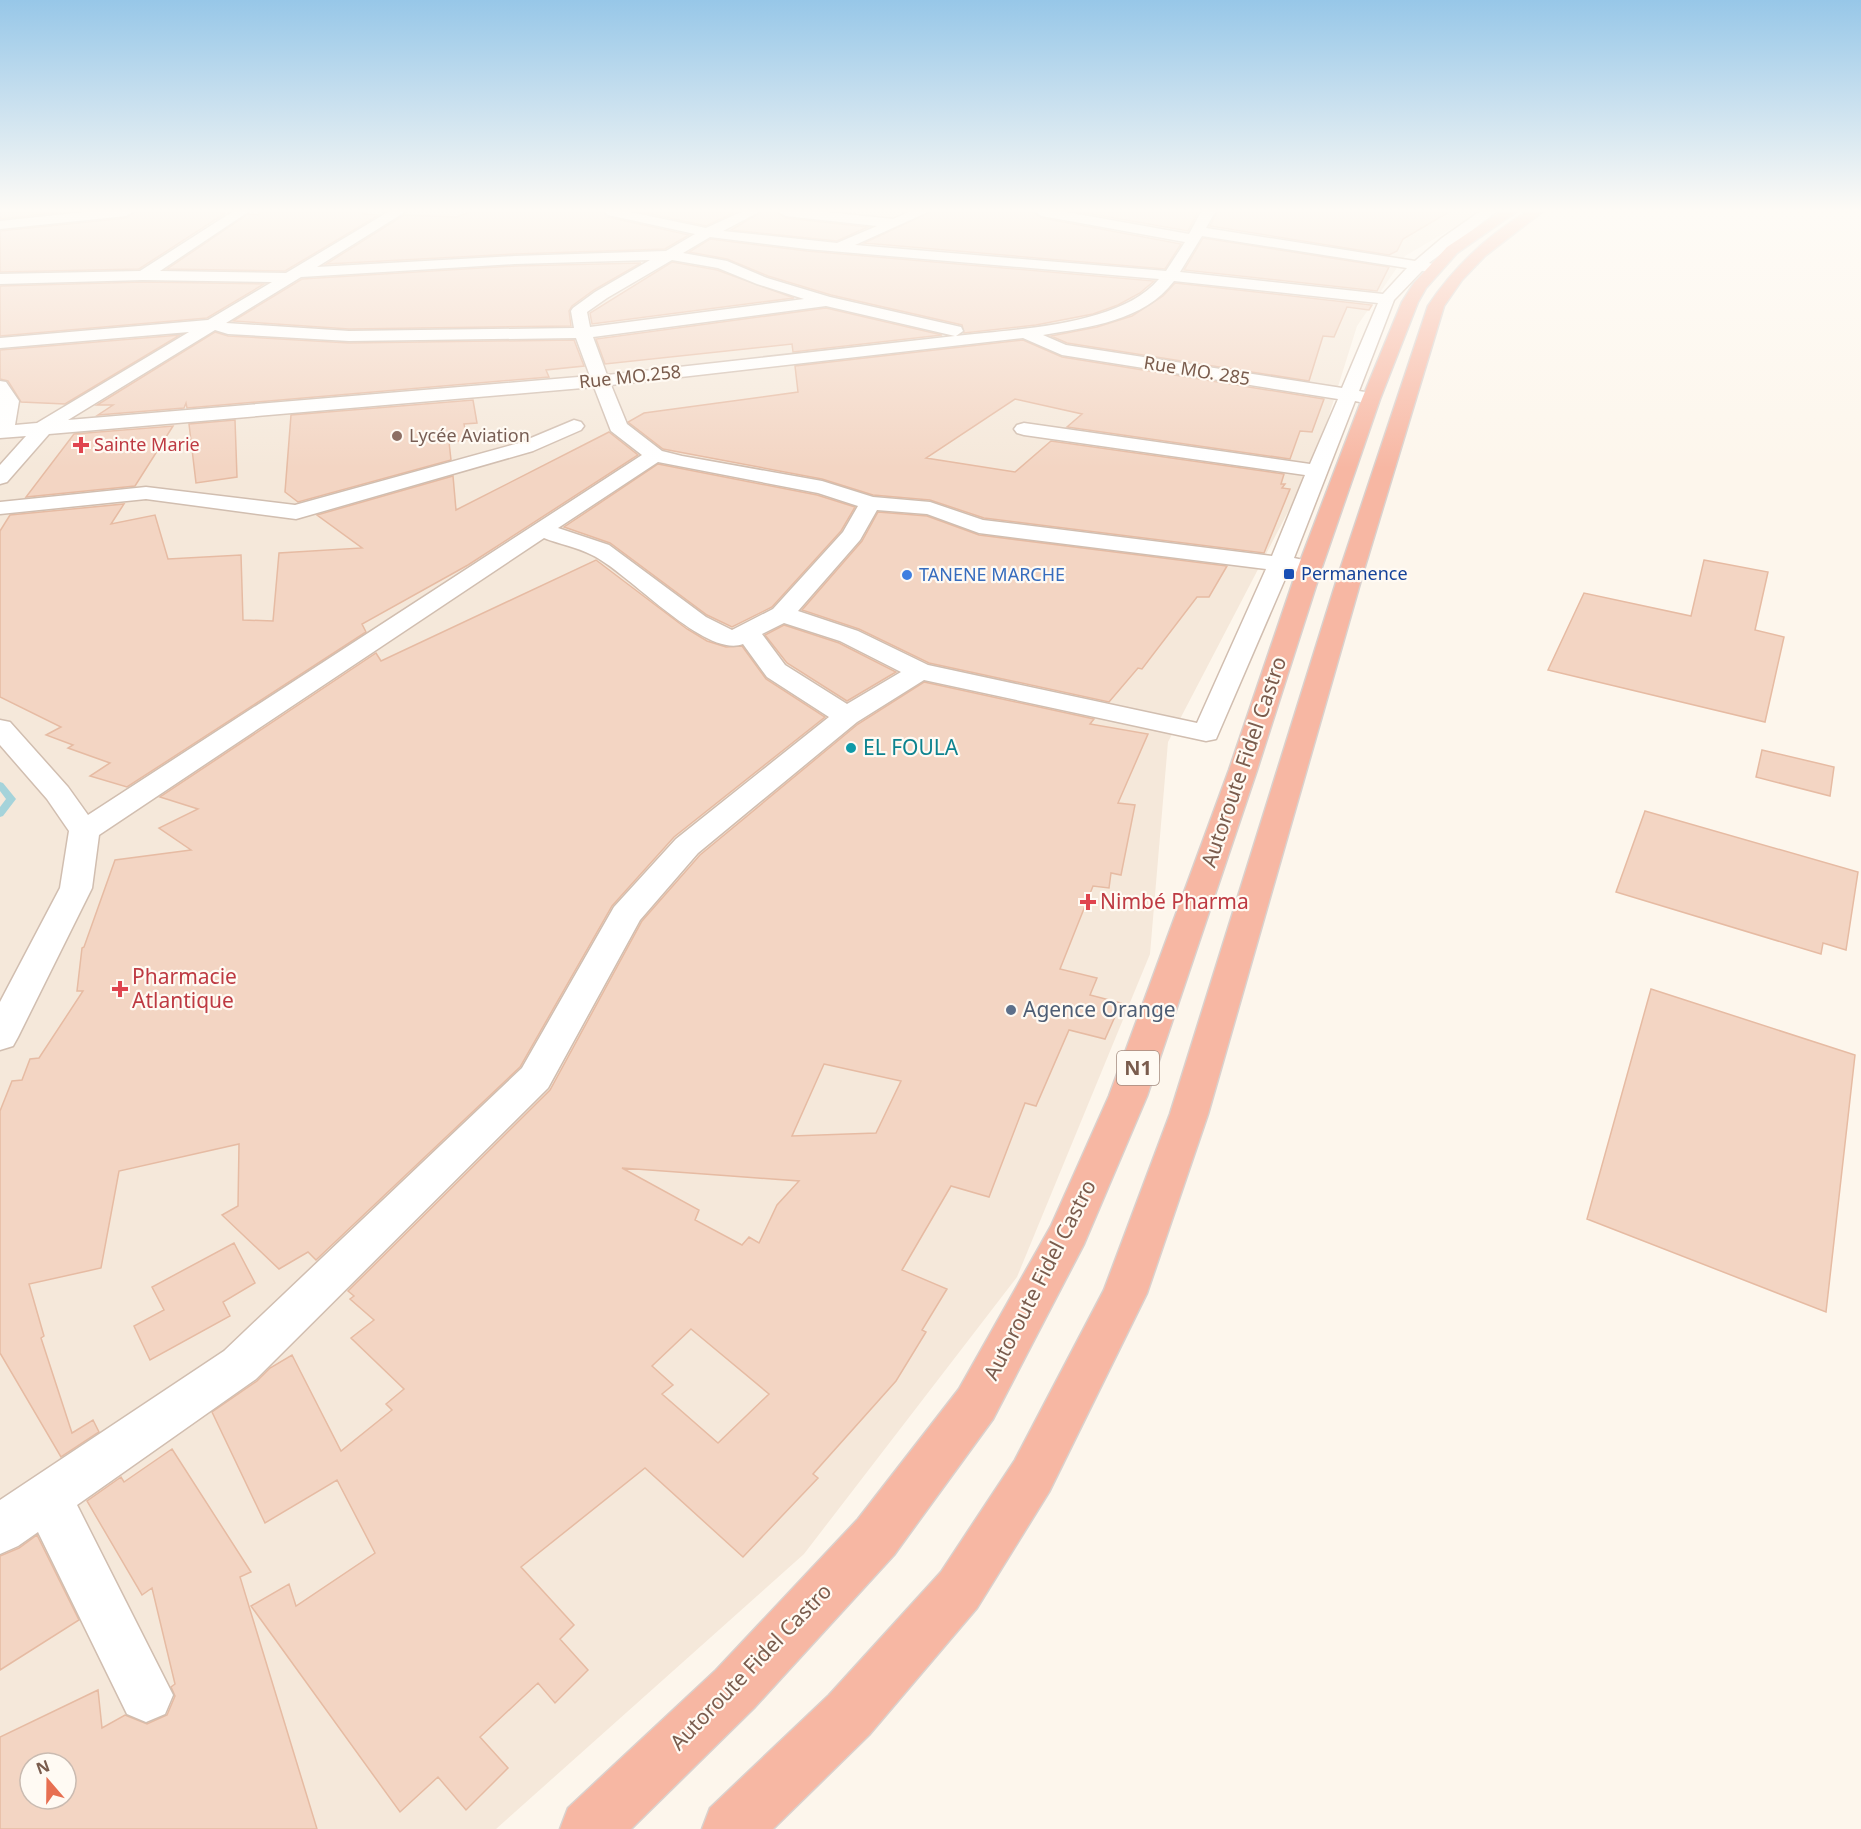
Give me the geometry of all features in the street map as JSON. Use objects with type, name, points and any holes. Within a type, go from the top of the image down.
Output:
[{"type":"highway","name":"Autoroute Fidel Castro","points":[[589,1829],[735,1689],[876,1537],[975,1404],[1069,1232],[1128,1096],[1243,770],[1295,566],[1359,397],[1412,297]]},
{"type":"highway","points":[[731,1829],[849,1715],[959,1590],[1032,1476],[1125,1293],[1189,1114],[1348,584],[1436,306],[1442,297]]},
{"type":"street","points":[[0,478],[44,427],[257,297]]},
{"type":"street","points":[[598,297],[583,306],[579,312],[583,333],[600,381],[618,427],[655,454],[680,462],[822,487],[870,503],[930,508],[979,526],[1295,566]]},
{"type":"street","points":[[814,297],[924,326],[989,337]]},
{"type":"street","name":"Rue MO.258","points":[[2,432],[600,381],[1025,333],[1087,322],[1127,309],[1149,297]]},
{"type":"street","points":[[782,614],[849,636],[920,671],[1206,733],[1295,566],[1317,471],[1359,397],[1387,299],[1372,297]]},
{"type":"street","points":[[0,344],[213,325],[228,329],[349,336],[583,333],[620,330],[826,301]]},
{"type":"street","name":"Rue MO. 285","points":[[1025,333],[1062,350],[1359,397]]},
{"type":"street","points":[[2,432],[10,401],[3,381]]},
{"type":"street","points":[[0,508],[146,493],[296,512],[526,447],[574,426]]},
{"type":"street","points":[[1024,429],[1317,471]]},
{"type":"street","points":[[84,831],[655,454]]},
{"type":"street","points":[[541,530],[601,550],[697,622],[732,640],[782,614],[852,535],[870,503]]},
{"type":"street","points":[[747,632],[776,671],[847,716]]},
{"type":"street","points":[[0,1529],[240,1365],[536,1078],[626,915],[687,846],[847,716],[920,671]]},
{"type":"street","points":[[0,728],[58,793],[84,831],[76,888],[0,1037]]},
{"type":"street","points":[[47,1497],[146,1695]]},
{"type":"shaded area","points":[[0,297],[1377,297],[1357,326],[1315,460],[1168,742],[1150,954],[1017,1277],[804,1554],[496,1829],[0,1829]]},
{"type":"building","points":[[0,297],[242,297],[207,318],[0,336]]},
{"type":"building","points":[[272,297],[584,297],[569,311],[571,326],[349,329],[233,321]]},
{"type":"building","points":[[615,297],[794,298],[592,324],[590,313]]},
{"type":"building","points":[[841,297],[1132,297],[1093,314],[1036,325],[964,333],[962,325]]},
{"type":"building","points":[[1161,297],[1304,297],[1372,305],[1369,310],[1347,307],[1334,337],[1323,336],[1309,381],[1067,343],[1051,336],[1097,327],[1132,316]]},
{"type":"building","points":[[826,308],[942,335],[793,352],[792,344],[605,364],[596,339]]},
{"type":"building","points":[[215,332],[228,336],[349,343],[574,340],[584,366],[546,370],[549,377],[187,408],[186,403],[184,408],[98,415],[113,405],[97,405]]},
{"type":"building","points":[[180,335],[65,404],[21,402],[8,381],[0,379],[0,350]]},
{"type":"building","points":[[1023,340],[1062,357],[1324,399],[1312,432],[1300,431],[1290,459],[1067,427],[1082,414],[1015,399],[926,458],[1015,472],[1051,441],[1284,474],[1281,484],[1285,484],[1282,488],[1290,489],[1264,553],[984,518],[930,500],[873,495],[822,479],[663,449],[628,422],[644,413],[798,392],[795,366]]},
{"type":"building","points":[[473,400],[477,423],[464,424],[467,440],[449,442],[451,460],[298,502],[285,492],[291,415]]},
{"type":"building","points":[[235,420],[237,477],[196,483],[189,424]]},
{"type":"building","points":[[173,426],[135,486],[26,497],[74,434]]},
{"type":"building","points":[[609,432],[638,455],[468,565],[362,624],[366,632],[127,787],[90,776],[110,763],[68,748],[73,745],[46,735],[61,727],[0,697],[0,531],[10,515],[124,504],[111,524],[155,515],[168,559],[241,555],[243,620],[273,621],[279,553],[362,548],[317,515],[453,476],[456,510]]},
{"type":"building","points":[[658,464],[817,495],[855,507],[841,531],[772,607],[732,627],[707,615],[610,543],[564,527]]},
{"type":"building","points":[[878,512],[927,516],[979,535],[1227,566],[1209,597],[1197,597],[1142,669],[1138,668],[1109,702],[929,663],[859,629],[802,610],[862,541]]},
{"type":"building","points":[[596,560],[687,629],[707,641],[726,647],[742,646],[766,679],[825,717],[674,837],[612,906],[520,1067],[316,1260],[308,1252],[279,1269],[222,1215],[238,1206],[239,1144],[119,1171],[101,1268],[29,1284],[44,1336],[41,1338],[72,1433],[93,1420],[99,1432],[61,1457],[0,1353],[0,1111],[12,1081],[22,1080],[30,1059],[39,1058],[83,991],[77,991],[82,948],[115,860],[191,850],[159,828],[198,809],[160,797],[376,653],[381,661]]},
{"type":"building","points":[[1704,560],[1768,572],[1755,630],[1784,637],[1765,722],[1548,670],[1584,593],[1691,616]]},
{"type":"building","points":[[784,625],[839,643],[896,672],[847,701],[787,663],[765,635]]},
{"type":"building","points":[[924,682],[1094,719],[1090,724],[1148,734],[1118,803],[1135,805],[1121,875],[1111,873],[1109,888],[1093,886],[1060,969],[1097,978],[1090,995],[1121,1003],[1105,1039],[1069,1030],[1036,1106],[1025,1103],[989,1197],[951,1186],[902,1270],[947,1289],[922,1330],[926,1332],[896,1381],[813,1474],[818,1478],[743,1557],[645,1468],[521,1567],[574,1625],[560,1639],[588,1670],[555,1703],[538,1683],[480,1737],[508,1768],[466,1810],[438,1777],[400,1812],[251,1606],[289,1584],[296,1606],[375,1553],[337,1480],[265,1523],[212,1412],[257,1381],[270,1368],[292,1355],[341,1451],[392,1410],[386,1404],[404,1389],[351,1338],[374,1320],[350,1299],[354,1296],[348,1291],[550,1090],[642,921],[700,855],[858,724]],"holes":[[[824,1064],[901,1081],[876,1133],[792,1136]],[[622,1168],[799,1181],[777,1205],[759,1243],[749,1237],[742,1245],[695,1220],[699,1210]],[[691,1329],[769,1394],[718,1443],[662,1394],[673,1385],[652,1366]]]},
{"type":"building","points":[[1762,750],[1834,767],[1830,796],[1756,777]]},
{"type":"building","points":[[1645,811],[1858,872],[1846,950],[1823,943],[1821,954],[1616,892]]},
{"type":"building","points":[[1651,989],[1855,1055],[1826,1312],[1587,1219]]},
{"type":"building","points":[[234,1243],[255,1283],[223,1302],[230,1316],[150,1360],[134,1326],[164,1310],[152,1287]]},
{"type":"building","points":[[172,1449],[251,1572],[240,1577],[317,1829],[0,1829],[0,1737],[98,1690],[102,1728],[125,1715],[147,1724],[167,1715],[175,1696],[171,1687],[175,1684],[152,1588],[142,1595],[87,1501],[121,1477],[124,1482]]},
{"type":"building","points":[[37,1535],[79,1620],[0,1670],[0,1556],[19,1548]]},
{"type":"waterway","points":[[0,785],[11,799],[0,814]]},
{"type":"place","name":"Lycée Aviation","points":[[397,436]]},
{"type":"place","name":"Sainte Marie","points":[[81,445]]},
{"type":"place","name":"Permanence","points":[[1289,574]]},
{"type":"place","name":"TANENE MARCHE","points":[[907,575]]},
{"type":"place","name":"EL FOULA","points":[[851,748]]},
{"type":"place","name":"Nimbé Pharma","points":[[1088,902]]},
{"type":"place","name":"Pharmacie Atlantique","points":[[120,989]]},
{"type":"place","name":"Agence Orange","points":[[1011,1010]]}]
